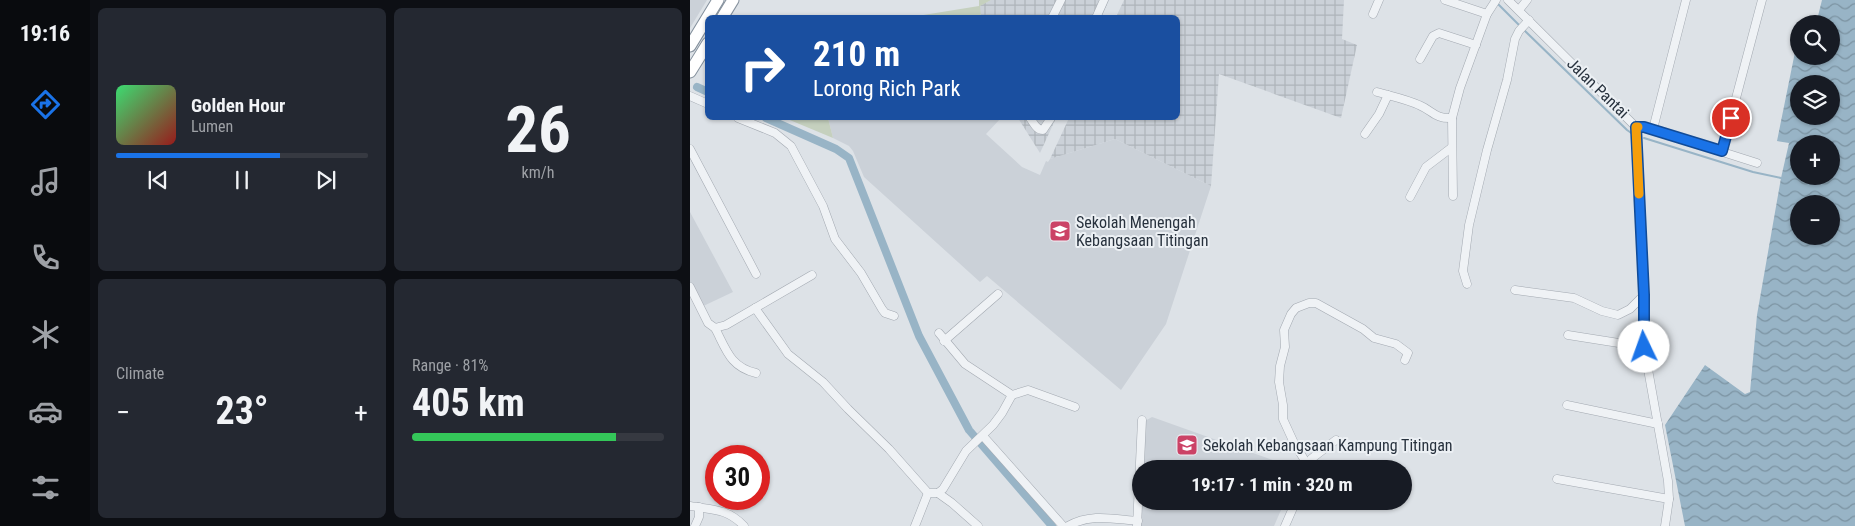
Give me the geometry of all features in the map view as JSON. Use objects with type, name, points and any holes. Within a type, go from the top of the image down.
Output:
[{"type":"highway","points":[[709,15],[718,0]]},
{"type":"highway","points":[[724,15],[733,0]]},
{"type":"highway","points":[[690,46],[705,21]]},
{"type":"highway","points":[[690,55],[705,45]]},
{"type":"highway","points":[[690,72],[705,47]]},
{"type":"street","points":[[1054,15],[1061,0]]},
{"type":"street","points":[[1097,15],[1104,0]]},
{"type":"street","points":[[1373,14],[1379,0]]},
{"type":"street","points":[[1445,0],[1491,6],[1460,88],[1452,118],[1453,196]]},
{"type":"street","name":"Jalan Pantai","points":[[1508,0],[1637,129],[1644,295],[1644,347],[1669,499],[1665,526]]},
{"type":"street","points":[[1519,10],[1527,0]]},
{"type":"street","points":[[1653,130],[1686,0]]},
{"type":"street","points":[[1722,151],[1762,0]]},
{"type":"street","points":[[690,38],[705,20]]},
{"type":"street","points":[[1467,284],[1463,271],[1469,225],[1489,142],[1507,80],[1514,43],[1519,32],[1528,22]]},
{"type":"street","points":[[1420,59],[1436,34],[1439,33],[1476,45]]},
{"type":"street","points":[[1377,92],[1420,106],[1433,115],[1452,118]]},
{"type":"street","points":[[1365,134],[1379,114],[1388,95]]},
{"type":"street","points":[[690,96],[705,103]]},
{"type":"street","points":[[743,120],[775,133],[791,146],[819,197],[835,239],[861,273],[882,309],[894,316]]},
{"type":"street","points":[[1031,120],[1039,130],[1043,130],[1050,120]]},
{"type":"street","points":[[1637,129],[1644,127],[1757,163]]},
{"type":"street","points":[[1410,197],[1426,167],[1451,148]]},
{"type":"street","points":[[690,149],[756,274]]},
{"type":"street","points":[[715,328],[726,325],[812,275]]},
{"type":"street","points":[[690,287],[708,323],[715,328],[736,364],[744,370],[756,373]]},
{"type":"street","points":[[1515,290],[1574,298],[1602,311],[1618,315],[1625,312],[1644,295]]},
{"type":"street","points":[[944,341],[998,294]]},
{"type":"street","points":[[1304,460],[1283,419],[1280,382],[1280,366],[1285,347],[1284,330],[1291,314],[1296,308],[1309,303],[1324,307],[1374,338],[1403,348],[1408,353],[1405,360]]},
{"type":"street","points":[[755,308],[788,354],[823,382],[928,492],[938,493],[978,526]]},
{"type":"street","points":[[939,333],[965,364],[1012,395]]},
{"type":"street","points":[[1568,335],[1644,347]]},
{"type":"street","points":[[938,493],[948,482],[966,451],[982,437],[1002,413],[1012,395],[1028,390],[1075,407]]},
{"type":"street","points":[[1567,405],[1658,424]]},
{"type":"street","points":[[1068,526],[1088,518],[1138,524],[1142,420]]},
{"type":"street","points":[[982,437],[1063,526]]},
{"type":"street","points":[[1310,460],[1336,440]]},
{"type":"street","points":[[1557,479],[1669,499]]},
{"type":"street","points":[[916,526],[928,492]]},
{"type":"street","points":[[690,506],[720,510],[744,526]]},
{"type":"street","points":[[695,526],[699,517],[699,507]]},
{"type":"street","points":[[1286,526],[1292,510]]},
{"type":"shaded area","points":[[690,0],[707,0],[690,28]]},
{"type":"shaded area","points":[[991,0],[1109,0],[1102,15],[981,15],[979,6]]},
{"type":"shaded area","points":[[1124,0],[1344,0],[1342,39],[1357,45],[1341,118],[1219,74],[1211,186],[1115,139],[1050,159],[1068,120],[1180,120],[1180,15],[1117,15]]},
{"type":"shaded area","name":"Sekolah Menengah Kebangsaan Titingan","points":[[828,120],[999,120],[986,134],[1022,167],[1040,175],[1046,161],[1048,162],[1050,159],[1115,139],[1211,186],[1166,324],[1121,390],[987,276],[980,282],[864,177],[853,151],[849,146],[833,138]]},
{"type":"shaded area","points":[[1019,120],[1055,120],[1040,153]]},
{"type":"shaded area","points":[[690,212],[733,292],[697,309],[690,294]]},
{"type":"shaded area","name":"Sekolah Kebangsaan Kampung Titingan","points":[[1152,417],[1273,460],[1143,460],[1145,421]]},
{"type":"shaded area","name":"Sekolah Kebangsaan Kampung Titingan","points":[[1141,510],[1281,510],[1274,526],[1140,526]]},
{"type":"green space","points":[[979,0],[991,0],[980,6],[981,15],[923,15],[979,6]]},
{"type":"green space","points":[[790,120],[828,120],[833,138]]},
{"type":"water","points":[[1822,0],[1855,0],[1855,526],[1685,526],[1665,425],[1705,365],[1745,394],[1750,392],[1757,315],[1789,143],[1777,141],[1790,77],[1790,125],[1840,125],[1840,75],[1790,75],[1792,65],[1840,65],[1840,15],[1818,15]]},
{"type":"waterway","points":[[1497,3],[1520,26]]},
{"type":"waterway","points":[[1524,30],[1634,135]]},
{"type":"waterway","points":[[697,87],[705,91]]},
{"type":"waterway","points":[[771,120],[836,149],[849,158],[919,336],[969,430],[1052,526]]},
{"type":"waterway","points":[[1644,138],[1753,172],[1781,178]]},
{"type":"slow traffic","points":[[1638,127],[1636,127],[1639,194]]},
{"type":"place","name":"Sekolah Menengah Kebangsaan Titingan","points":[[1060,231]]},
{"type":"place","name":"Sekolah Kebangsaan Kampung Titingan","points":[[1187,445]]},
{"type":"route","points":[[1644,347],[1644,295],[1636,127],[1642,126],[1722,151],[1731,118]]}]
